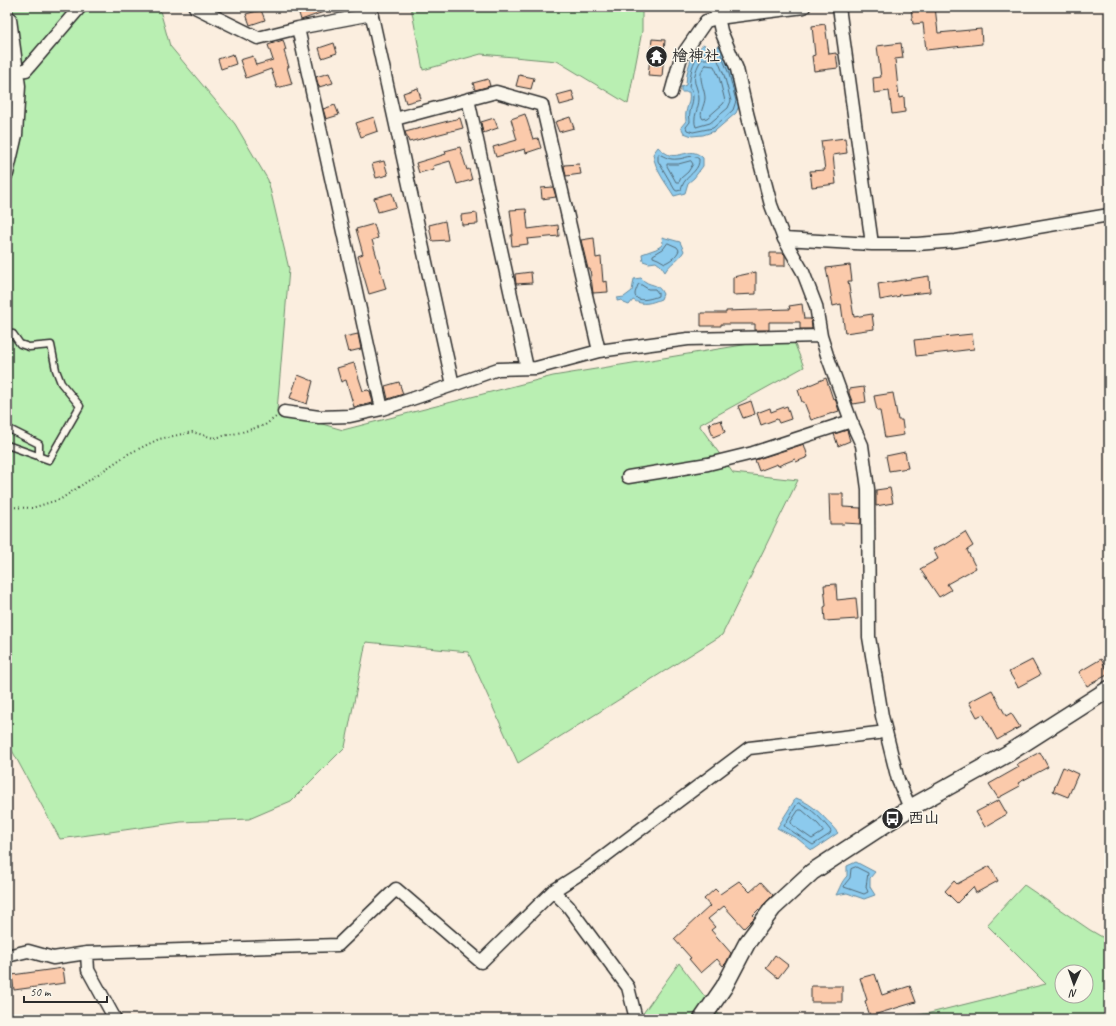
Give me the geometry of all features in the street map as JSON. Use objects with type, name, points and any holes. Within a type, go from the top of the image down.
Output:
[{"type":"street","points":[[18,71],[26,70],[80,7]]},
{"type":"street","points":[[195,7],[258,38],[371,11],[453,386]]},
{"type":"street","points":[[671,93],[681,56],[706,21],[717,12],[804,7]]},
{"type":"street","points":[[839,7],[872,244]]},
{"type":"street","points":[[717,12],[722,32],[737,69],[771,205],[784,239],[803,272],[816,306],[821,336],[851,421],[862,445],[868,489],[869,637],[882,716],[898,780],[910,808]]},
{"type":"street","points":[[7,15],[10,19],[19,86],[16,135],[7,174]]},
{"type":"street","points":[[298,28],[382,409]]},
{"type":"street","points":[[395,119],[496,92],[542,105],[599,351]]},
{"type":"street","points":[[468,99],[528,368]]},
{"type":"street","points":[[784,239],[872,244],[917,244],[956,241],[1109,215]]},
{"type":"street","points":[[284,412],[319,417],[350,416],[382,409],[453,386],[498,369],[536,368],[599,351],[688,339],[821,336]]},
{"type":"street","points":[[628,477],[708,464],[753,453],[851,421]]},
{"type":"street","points":[[702,1019],[724,988],[747,943],[773,908],[812,872],[910,808],[1007,754],[1109,689]]},
{"type":"street","points":[[7,956],[28,951],[53,958],[87,954],[338,945],[396,889],[481,962],[553,891],[589,868],[749,748],[878,733]]},
{"type":"street","points":[[553,891],[568,906],[628,988],[636,1019]]},
{"type":"street","points":[[87,954],[88,970],[115,1019]]},
{"type":"lane","points":[[7,333],[13,334],[20,344],[29,347],[51,345],[56,370],[61,383],[80,406],[49,460],[7,445]]},
{"type":"lane","points":[[7,428],[39,444],[39,457]]},
{"type":"path","points":[[7,508],[32,508],[61,499],[128,454],[159,439],[192,432],[214,438],[242,432],[265,425],[284,412]]},
{"type":"green space","points":[[7,7],[159,7],[170,46],[235,124],[268,180],[289,269],[277,411],[343,430],[553,376],[792,337],[804,367],[699,425],[733,473],[798,480],[722,635],[518,763],[468,652],[366,642],[345,747],[291,801],[249,819],[181,822],[60,839],[7,741],[7,191],[12,178],[7,180]]},
{"type":"green space","points":[[411,7],[642,7],[642,31],[628,104],[557,61],[481,54],[423,70]]},
{"type":"green space","points":[[1024,885],[1090,930],[1109,941],[1109,1019],[894,1019],[930,1013],[1046,984],[987,925]]},
{"type":"green space","points":[[679,963],[719,1015],[743,1019],[639,1019]]},
{"type":"water","points":[[704,44],[707,51],[722,45],[733,72],[741,101],[736,113],[715,131],[703,135],[692,136],[684,133],[681,127],[686,121],[689,92],[681,92],[681,87],[686,85],[688,67],[692,57]]},
{"type":"water","points":[[658,147],[669,155],[695,153],[703,158],[703,166],[688,183],[685,193],[674,196],[661,176],[653,154]]},
{"type":"water","points":[[662,237],[680,242],[684,251],[665,272],[656,262],[649,263],[643,261],[642,254],[661,246],[663,243]]},
{"type":"water","points":[[641,278],[647,283],[658,287],[661,290],[663,294],[661,299],[650,303],[640,303],[633,300],[629,305],[624,303],[622,300],[617,301],[617,298],[624,297],[632,291],[634,279]]},
{"type":"water","points":[[796,798],[814,808],[838,833],[813,850],[798,839],[777,828]]},
{"type":"water","points":[[856,862],[875,872],[870,878],[870,887],[875,895],[864,899],[847,893],[836,895],[847,876],[847,866]]},
{"type":"building","points":[[297,7],[332,7],[332,9],[301,20]]},
{"type":"building","points":[[935,7],[938,33],[981,29],[982,44],[926,50],[923,23],[913,24],[911,9]]},
{"type":"building","points":[[261,10],[265,20],[250,25],[246,14]]},
{"type":"building","points":[[825,24],[829,54],[836,53],[838,68],[814,71],[812,56],[815,55],[812,26]]},
{"type":"building","points":[[652,39],[665,40],[662,77],[648,76]]},
{"type":"building","points":[[283,40],[286,50],[284,51],[289,67],[287,67],[292,84],[277,88],[271,69],[246,78],[240,60],[253,56],[256,65],[273,60],[268,45]]},
{"type":"building","points":[[334,43],[337,53],[322,58],[319,48]]},
{"type":"building","points":[[901,43],[903,58],[895,59],[899,98],[904,97],[905,112],[892,114],[889,91],[874,93],[873,78],[881,77],[877,46]]},
{"type":"building","points":[[233,54],[236,64],[221,69],[218,59]]},
{"type":"building","points":[[329,73],[333,83],[319,87],[316,77]]},
{"type":"building","points":[[519,75],[534,78],[531,89],[516,86]]},
{"type":"building","points":[[488,79],[490,86],[475,90],[473,83]]},
{"type":"building","points":[[418,88],[421,99],[406,103],[403,93]]},
{"type":"building","points":[[572,91],[575,101],[560,105],[557,95]]},
{"type":"building","points":[[335,105],[339,115],[326,119],[323,109]]},
{"type":"building","points":[[525,114],[533,139],[538,138],[541,148],[526,153],[525,149],[496,157],[493,147],[517,140],[511,119]]},
{"type":"building","points":[[374,117],[378,131],[361,137],[356,123]]},
{"type":"building","points":[[570,117],[574,128],[559,132],[555,122]]},
{"type":"building","points":[[460,118],[463,128],[409,142],[405,132]]},
{"type":"building","points":[[494,118],[498,128],[483,133],[481,122]]},
{"type":"building","points":[[845,138],[847,153],[833,155],[836,184],[812,187],[810,171],[825,170],[821,141]]},
{"type":"building","points":[[460,147],[467,170],[469,169],[472,180],[457,184],[450,161],[433,166],[434,169],[419,173],[416,163],[446,154],[445,151]]},
{"type":"building","points":[[384,161],[388,175],[376,178],[372,164]]},
{"type":"building","points":[[579,164],[581,174],[566,176],[564,165]]},
{"type":"building","points":[[553,187],[556,197],[542,199],[541,188]]},
{"type":"building","points":[[392,193],[396,207],[378,212],[374,198]]},
{"type":"building","points":[[526,209],[528,229],[558,225],[559,236],[527,239],[528,244],[512,246],[511,235],[513,235],[510,210]]},
{"type":"building","points":[[477,213],[478,224],[462,225],[461,215]]},
{"type":"building","points":[[445,221],[448,240],[432,241],[429,225]]},
{"type":"building","points":[[374,224],[378,238],[372,240],[386,289],[369,294],[358,256],[363,254],[356,229]]},
{"type":"building","points":[[594,238],[596,258],[601,257],[603,282],[607,281],[608,292],[593,293],[590,269],[588,269],[581,240]]},
{"type":"building","points":[[770,253],[783,253],[785,255],[785,266],[770,266]]},
{"type":"building","points":[[850,265],[852,281],[848,281],[854,317],[872,314],[874,329],[845,333],[841,304],[833,306],[826,268]]},
{"type":"building","points":[[531,272],[532,283],[516,284],[515,274]]},
{"type":"building","points":[[756,272],[756,294],[733,295],[733,277]]},
{"type":"building","points":[[929,276],[930,292],[899,295],[900,296],[880,300],[878,284]]},
{"type":"building","points":[[802,304],[804,319],[811,319],[812,329],[800,329],[800,322],[769,322],[769,330],[755,330],[755,324],[721,324],[721,326],[701,326],[701,313],[790,309],[789,306]]},
{"type":"building","points":[[358,334],[361,349],[348,352],[344,337]]},
{"type":"building","points":[[972,334],[974,349],[916,356],[914,340]]},
{"type":"building","points":[[354,363],[363,391],[370,391],[373,403],[354,407],[346,380],[341,382],[337,368]]},
{"type":"building","points":[[298,375],[313,381],[307,404],[290,398]]},
{"type":"building","points":[[826,378],[839,411],[811,420],[798,390]]},
{"type":"building","points":[[399,382],[403,394],[388,399],[385,386]]},
{"type":"building","points":[[864,387],[866,402],[853,404],[849,389]]},
{"type":"building","points":[[893,393],[898,420],[902,420],[904,435],[885,438],[880,411],[877,411],[874,396]]},
{"type":"building","points":[[751,401],[755,414],[743,418],[738,406]]},
{"type":"building","points":[[787,406],[791,419],[779,423],[777,419],[761,425],[757,413],[770,408],[771,412]]},
{"type":"building","points":[[721,420],[725,432],[713,437],[709,424]]},
{"type":"building","points":[[847,430],[850,441],[838,446],[834,434]]},
{"type":"building","points":[[804,444],[808,457],[796,462],[795,459],[778,466],[777,464],[759,471],[755,460]]},
{"type":"building","points":[[905,452],[908,468],[889,471],[886,456]]},
{"type":"building","points":[[890,488],[893,503],[876,506],[876,490]]},
{"type":"building","points":[[829,494],[843,494],[843,507],[861,508],[861,524],[830,524]]},
{"type":"building","points":[[965,532],[973,546],[967,550],[976,568],[947,584],[951,590],[939,597],[920,569],[938,559],[933,549],[944,544],[945,545]]},
{"type":"building","points":[[836,584],[837,600],[856,598],[858,619],[825,621],[824,607],[826,606],[824,585]]},
{"type":"building","points":[[1101,659],[1109,674],[1087,686],[1079,672]]},
{"type":"building","points":[[1032,660],[1040,675],[1018,687],[1009,672]]},
{"type":"building","points":[[992,690],[1006,716],[1011,713],[1020,727],[997,740],[983,714],[977,717],[969,702]]},
{"type":"building","points":[[1040,752],[1048,767],[1018,783],[1020,786],[998,798],[989,784],[1019,767],[1017,764]]},
{"type":"building","points":[[1063,767],[1078,774],[1068,797],[1053,791]]},
{"type":"building","points":[[999,800],[1007,814],[985,827],[976,812]]},
{"type":"building","points":[[990,866],[998,881],[976,893],[973,887],[957,903],[945,891],[954,881],[957,884]]},
{"type":"building","points":[[739,881],[750,892],[761,882],[773,895],[753,915],[755,917],[744,928],[724,906],[708,919],[715,927],[711,930],[731,953],[723,966],[717,959],[701,973],[689,959],[691,958],[674,939],[710,906],[704,899],[715,889],[720,894]]},
{"type":"building","points":[[775,955],[788,965],[778,978],[766,968]]},
{"type":"building","points":[[63,968],[65,983],[14,990],[12,975]]},
{"type":"building","points":[[875,974],[882,995],[910,986],[916,1002],[870,1016],[860,978]]},
{"type":"building","points":[[811,986],[842,986],[842,1002],[811,1002]]},
{"type":"place","name":"檜神社","points":[[657,56]]},
{"type":"place","name":"西山","points":[[892,818]]}]
